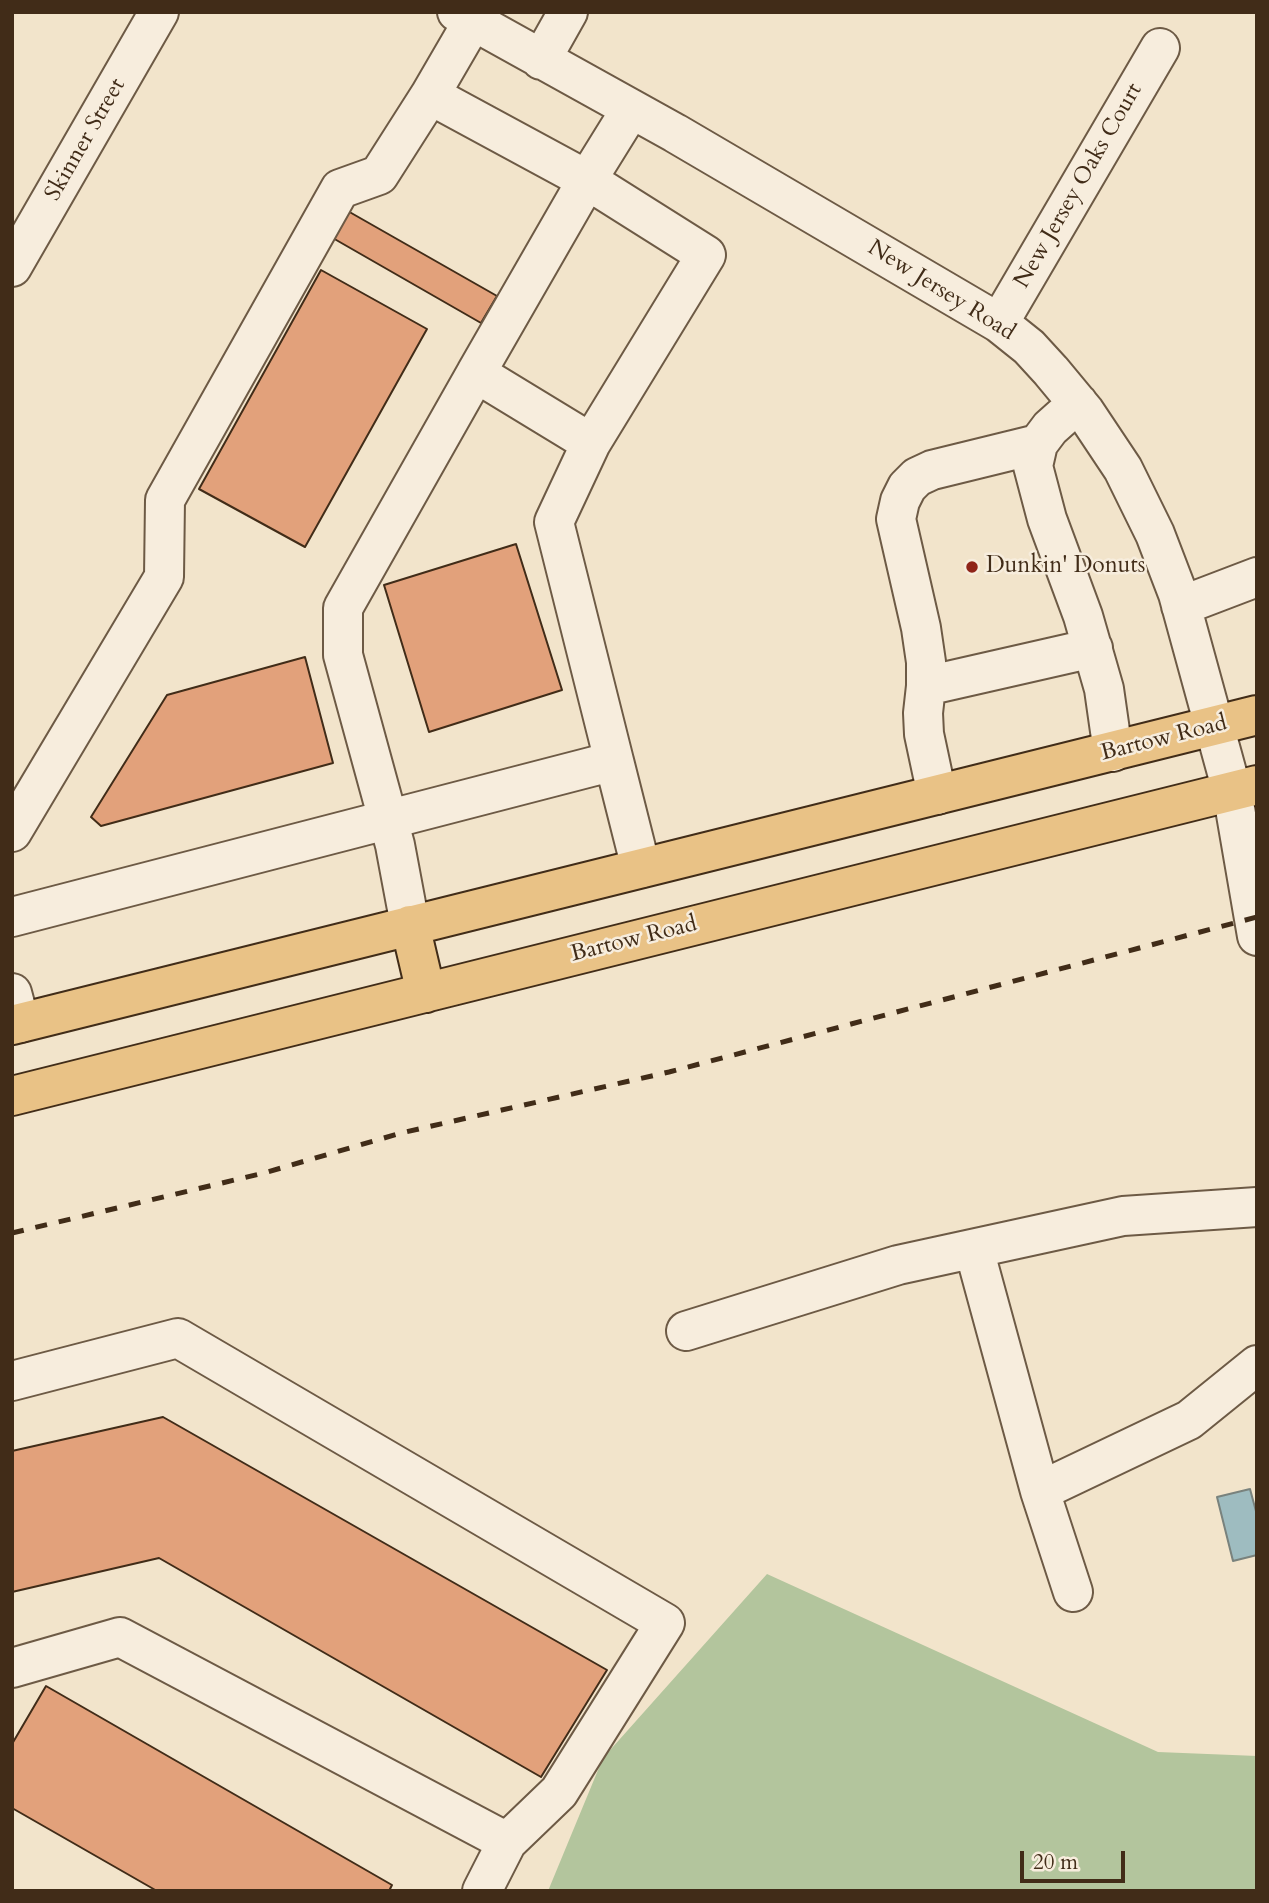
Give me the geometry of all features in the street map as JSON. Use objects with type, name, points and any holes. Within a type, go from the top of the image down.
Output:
[{"type":"main road","name":"Bartow Road","points":[[15,1014],[410,925],[1257,715]]},
{"type":"main road","name":"Bartow Road","points":[[12,1096],[1244,788]]},
{"type":"main road","points":[[410,925],[426,992]]},
{"type":"street","name":"Skinner Street","points":[[12,267],[159,12]]},
{"type":"street","points":[[541,60],[568,12]]},
{"type":"street","points":[[12,832],[164,577],[165,500],[340,189],[379,176],[430,95],[465,17]]},
{"type":"street","name":"New Jersey Road","points":[[465,17],[631,109],[999,323],[1028,347],[1077,403],[1124,468],[1155,534],[1181,606],[1214,727],[1244,788],[1257,936]]},
{"type":"street","name":"New Jersey Oaks Court","points":[[999,323],[1160,48]]},
{"type":"street","points":[[430,95],[587,180],[706,255],[591,443],[554,522],[641,868]]},
{"type":"street","points":[[410,925],[395,845],[343,655],[343,608],[587,180],[631,109]]},
{"type":"street","points":[[476,373],[591,443]]},
{"type":"street","points":[[1077,403],[1049,428],[1038,444],[1033,466],[1047,519],[1093,648],[1104,689],[1113,752]]},
{"type":"street","points":[[937,795],[925,734],[923,713],[926,662],[921,628],[896,519],[900,500],[917,477],[932,470],[1038,444]]},
{"type":"street","points":[[1181,606],[1257,577]]},
{"type":"street","points":[[926,686],[1093,648]]},
{"type":"street","points":[[12,916],[614,761]]},
{"type":"street","points":[[686,1331],[898,1265],[1124,1216],[1257,1207]]},
{"type":"street","points":[[974,1250],[1040,1491],[1073,1592]]},
{"type":"street","points":[[12,1381],[178,1338],[664,1623],[559,1792],[507,1842],[482,1891]]},
{"type":"street","points":[[1040,1491],[1189,1420],[1257,1365]]},
{"type":"street","points":[[12,1668],[120,1637],[507,1842]]},
{"type":"green space","points":[[767,1574],[1158,1752],[1257,1756],[1257,1891],[548,1891],[603,1758]]},
{"type":"water","points":[[1250,1489],[1257,1515],[1257,1555],[1233,1561],[1217,1497]]},
{"type":"building","points":[[346,210],[497,296],[481,323],[331,237]]},
{"type":"building","points":[[321,270],[427,329],[305,547],[199,489]]},
{"type":"building","points":[[516,544],[562,690],[429,732],[384,585]]},
{"type":"building","points":[[305,657],[333,763],[101,826],[91,817],[167,695]]},
{"type":"building","points":[[163,1417],[607,1670],[541,1777],[159,1558],[12,1592],[12,1451]]},
{"type":"building","points":[[46,1686],[392,1885],[389,1891],[157,1891],[12,1808],[12,1744]]},
{"type":"railway","points":[[12,1233],[264,1173],[401,1133],[669,1072],[1257,917]]},
{"type":"place","name":"Dunkin' Donuts","points":[[972,567]]}]
